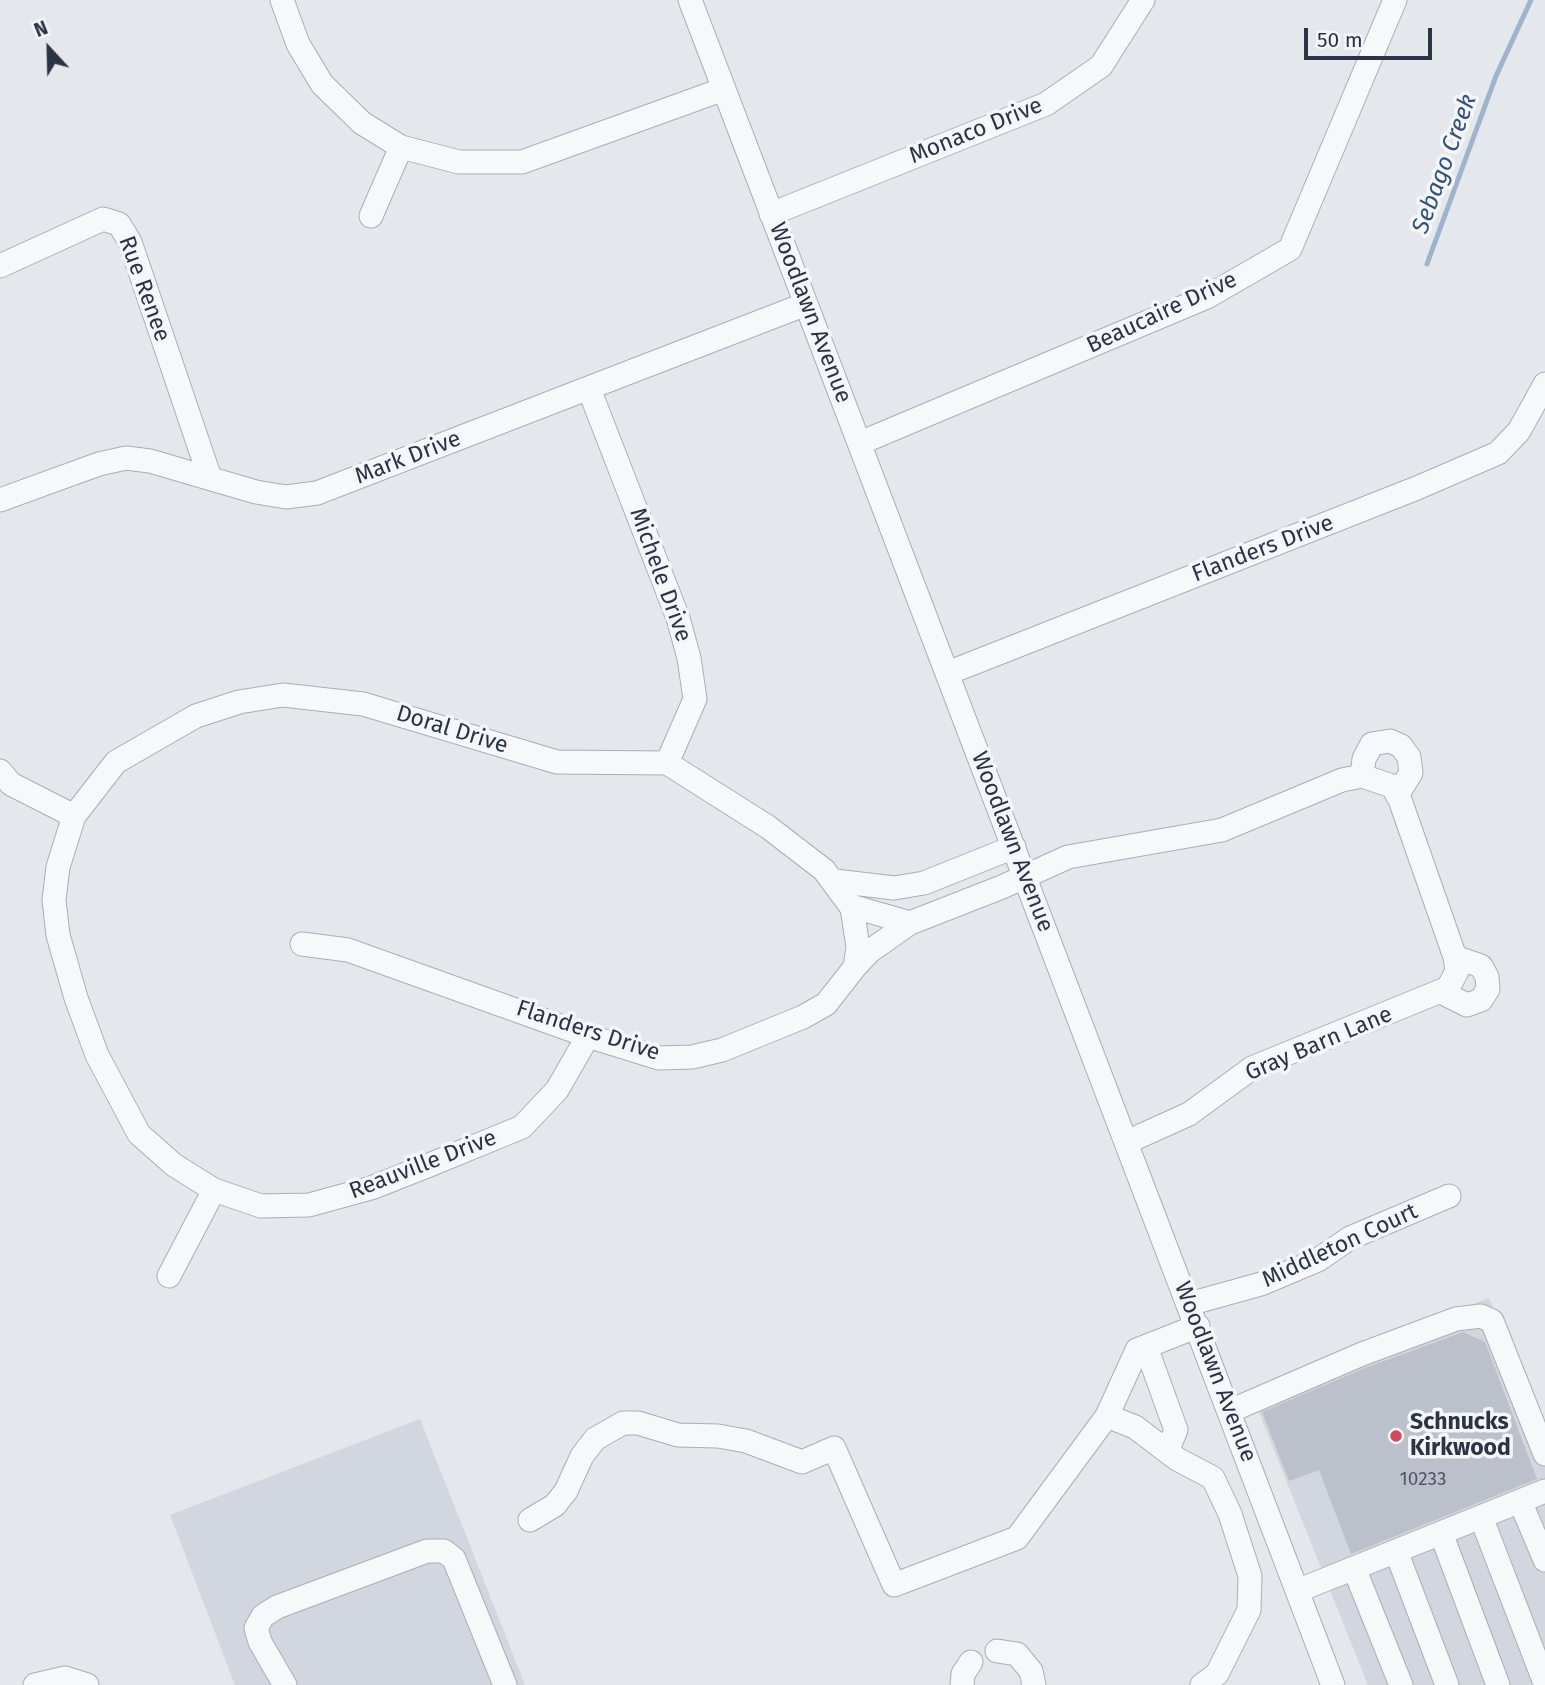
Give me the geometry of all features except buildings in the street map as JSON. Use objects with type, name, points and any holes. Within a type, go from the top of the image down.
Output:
[{"type":"street","points":[[282,0],[298,44],[322,84],[362,123],[401,146],[459,162],[522,162],[724,89]]},
{"type":"street","name":"Woodlawn Avenue","points":[[690,0],[1333,1685]]},
{"type":"street","name":"Monaco Drive","points":[[771,214],[1046,104],[1101,66],[1143,0]]},
{"type":"street","name":"Beaucaire Drive","points":[[860,443],[1207,297],[1290,249],[1395,0]]},
{"type":"street","points":[[371,216],[401,146]]},
{"type":"street","name":"Rue Renee","points":[[0,266],[87,229],[103,219],[119,224],[130,242],[210,478]]},
{"type":"street","name":"Mark Drive","points":[[0,500],[99,464],[126,458],[150,461],[276,495],[317,493],[806,304]]},
{"type":"street","name":"Flanders Drive","points":[[948,673],[1417,488],[1498,453],[1519,431],[1545,384]]},
{"type":"street","name":"Michele Drive","points":[[589,389],[678,618],[689,658],[695,699],[667,763]]},
{"type":"street","name":"Doral Drive","points":[[74,816],[116,762],[196,716],[239,702],[283,695],[363,704],[557,762],[667,763]]},
{"type":"street","points":[[1397,795],[1410,774],[1409,757],[1401,746],[1390,741],[1372,744],[1364,759],[1362,776],[1385,781],[1397,795],[1455,957],[1457,971],[1448,988],[1441,992]]},
{"type":"street","points":[[667,763],[768,827],[835,881],[850,906],[856,925],[855,967]]},
{"type":"street","points":[[0,771],[12,784],[74,816]]},
{"type":"street","name":"Flanders Drive","points":[[302,944],[348,950],[589,1036],[659,1058],[692,1057],[722,1050],[803,1017],[827,1004],[870,951],[910,923],[1002,887],[1068,857],[1222,831],[1342,780],[1362,776]]},
{"type":"street","name":"Reauville Drive","points":[[74,816],[58,867],[54,900],[58,935],[76,999],[97,1055],[139,1134],[174,1165],[214,1190],[261,1206],[309,1205],[371,1188],[522,1127],[557,1090],[589,1036]]},
{"type":"street","points":[[835,881],[894,888],[924,883],[1014,847]]},
{"type":"street","points":[[850,906],[910,923]]},
{"type":"street","points":[[1441,992],[1468,1006],[1481,1000],[1488,989],[1487,977],[1481,966],[1455,957]]},
{"type":"street","name":"Gray Barn Lane","points":[[1127,1142],[1189,1114],[1252,1068],[1441,992]]},
{"type":"street","points":[[169,1276],[214,1190]]},
{"type":"street","name":"Middleton Court","points":[[1189,1304],[1272,1279],[1318,1260],[1350,1238],[1449,1196]]},
{"type":"street","points":[[1230,1411],[1373,1350],[1456,1319],[1481,1316],[1492,1321],[1545,1454]]},
{"type":"street","points":[[530,1520],[555,1504],[566,1491],[582,1456],[594,1439],[623,1423],[647,1425],[678,1435],[718,1436],[746,1441],[802,1462],[834,1448],[894,1585],[1017,1538],[1107,1416],[1137,1350],[1198,1326]]},
{"type":"street","points":[[1146,1347],[1176,1430],[1167,1451]]},
{"type":"street","points":[[1107,1416],[1135,1427],[1167,1451],[1213,1478],[1230,1514],[1250,1576],[1249,1610],[1217,1674],[1202,1685]]},
{"type":"street","points":[[1297,1591],[1545,1491]]},
{"type":"street","points":[[1520,1501],[1545,1560]]},
{"type":"street","points":[[1481,1517],[1545,1683]]},
{"type":"street","points":[[1441,1533],[1498,1685]]},
{"type":"street","points":[[285,1685],[260,1642],[256,1628],[263,1616],[276,1607],[428,1550],[444,1551],[454,1559],[505,1685]]},
{"type":"street","points":[[1396,1551],[1447,1685]]},
{"type":"street","points":[[1354,1568],[1401,1685]]},
{"type":"street","points":[[997,1651],[1017,1654],[1031,1671],[1034,1685]]},
{"type":"street","points":[[962,1685],[963,1674],[971,1662]]},
{"type":"street","points":[[35,1685],[65,1678],[85,1683]]},
{"type":"shaded area","points":[[1489,1298],[1545,1436],[1545,1685],[1368,1685],[1250,1390]]},
{"type":"shaded area","points":[[420,1419],[525,1685],[235,1685],[170,1515]]},
{"type":"waterway","name":"Sebago Creek","points":[[1427,264],[1496,76],[1531,0]]},
{"type":"place","name":"Schnucks Kirkwood","points":[[1396,1436]]}]
